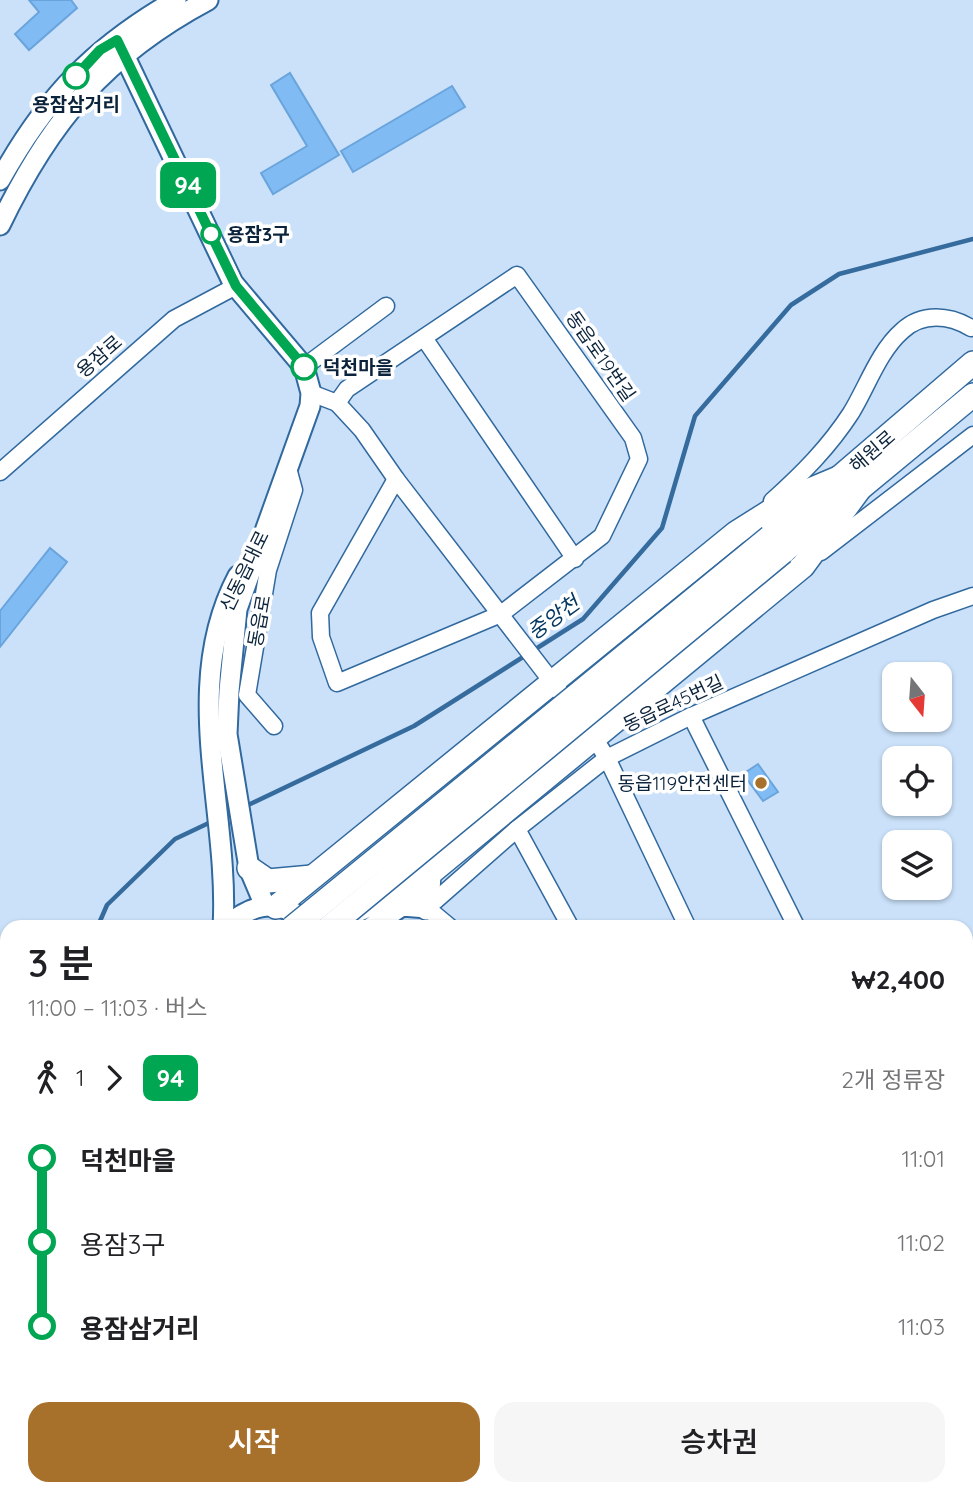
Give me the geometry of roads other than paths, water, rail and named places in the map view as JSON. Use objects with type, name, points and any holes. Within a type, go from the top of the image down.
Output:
[{"type":"highway","name":"해원로","points":[[852,482],[973,363]]},
{"type":"highway","name":"해원로","points":[[776,545],[852,482],[973,395]]},
{"type":"highway","points":[[271,906],[312,877],[548,676],[736,533],[793,497],[852,482]]},
{"type":"highway","points":[[378,920],[429,874],[601,748],[803,566],[852,482]]},
{"type":"highway","points":[[302,920],[776,545]]},
{"type":"highway","points":[[337,920],[776,545]]},
{"type":"highway","points":[[249,868],[268,881],[312,877]]},
{"type":"highway","points":[[427,908],[429,874]]},
{"type":"main road","points":[[0,225],[41,148],[63,117],[120,47],[176,0]]},
{"type":"main road","points":[[0,180],[41,111],[100,50],[120,47],[208,0]]},
{"type":"main road","name":"동읍로","points":[[120,47],[236,286],[304,367],[311,393],[310,406],[267,523]]},
{"type":"main road","name":"신동읍대로","points":[[223,920],[225,880],[212,650],[225,601],[267,523]]},
{"type":"main road","name":"신동읍대로","points":[[218,736],[249,868],[271,906]]},
{"type":"main road","points":[[341,920],[400,892],[408,892],[427,908]]},
{"type":"main road","points":[[234,920],[242,914],[271,906],[293,909],[306,920]]},
{"type":"main road","points":[[379,920],[402,906],[427,908]]},
{"type":"street","name":"동읍로19번길","points":[[337,402],[347,389],[517,275],[633,438],[639,459],[601,536],[504,618],[337,683],[321,637],[320,613],[396,479]]},
{"type":"street","name":"용잠로","points":[[0,472],[174,319],[236,286]]},
{"type":"street","points":[[304,367],[386,306]]},
{"type":"street","points":[[736,533],[812,465],[850,414],[902,330],[924,318],[954,318],[971,328]]},
{"type":"street","points":[[424,338],[575,559]]},
{"type":"street","points":[[311,393],[337,402],[362,430],[396,479],[601,748],[684,920]]},
{"type":"street","points":[[803,566],[973,435]]},
{"type":"street","name":"동읍로","points":[[274,726],[247,695],[268,570],[294,490],[288,468]]},
{"type":"street","name":"동읍로45번길","points":[[427,908],[517,829],[601,748],[691,716],[933,610],[973,596]]},
{"type":"street","points":[[691,716],[793,920]]},
{"type":"street","points":[[517,829],[567,920]]},
{"type":"street","points":[[427,908],[441,920]]},
{"type":"waterway","name":"중앙천","points":[[244,807],[414,726],[583,619],[662,528],[695,416],[791,305],[839,274],[973,239]]},
{"type":"waterway","name":"중앙천","points":[[100,920],[107,905],[175,839],[213,821]]},
{"type":"place","name":"용잠삼거리","points":[[76,76]]},
{"type":"place","name":"용잠3구","points":[[211,234]]},
{"type":"place","name":"덕천마을","points":[[304,367]]},
{"type":"place","name":"동읍119안전센터","points":[[761,783]]}]
